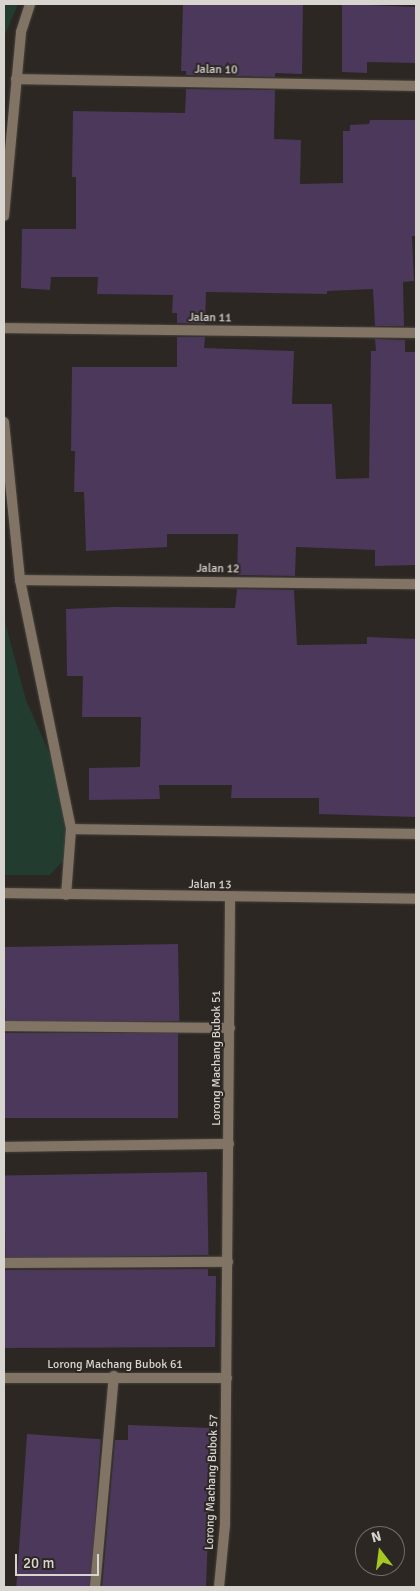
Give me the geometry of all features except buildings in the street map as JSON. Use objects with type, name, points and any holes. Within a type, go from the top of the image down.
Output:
[{"type":"street","points":[[4,216],[16,79],[22,32],[30,4]]},
{"type":"street","name":"Jalan 10","points":[[16,79],[416,86]]},
{"type":"street","name":"Jalan 11","points":[[4,328],[416,333]]},
{"type":"street","points":[[4,422],[20,580],[71,829],[66,895]]},
{"type":"street","name":"Jalan 12","points":[[20,580],[416,584]]},
{"type":"street","points":[[71,829],[416,834]]},
{"type":"street","name":"Jalan 13","points":[[4,894],[416,900]]},
{"type":"street","name":"Lorong Machang Bubok 51","points":[[4,1148],[229,1144],[230,898]]},
{"type":"street","points":[[4,1026],[230,1028]]},
{"type":"street","name":"Lorong Machang Bubok 57","points":[[219,1587],[225,1525],[229,1144]]},
{"type":"street","points":[[4,1264],[228,1262]]},
{"type":"street","points":[[95,1587],[114,1376]]},
{"type":"street","name":"Lorong Machang Bubok 61","points":[[4,1378],[114,1376],[226,1378]]},
{"type":"green space","points":[[4,4],[18,4],[4,37]]},
{"type":"green space","points":[[4,606],[6,626],[26,700],[59,775],[69,819],[64,860],[50,875],[4,875]]}]
